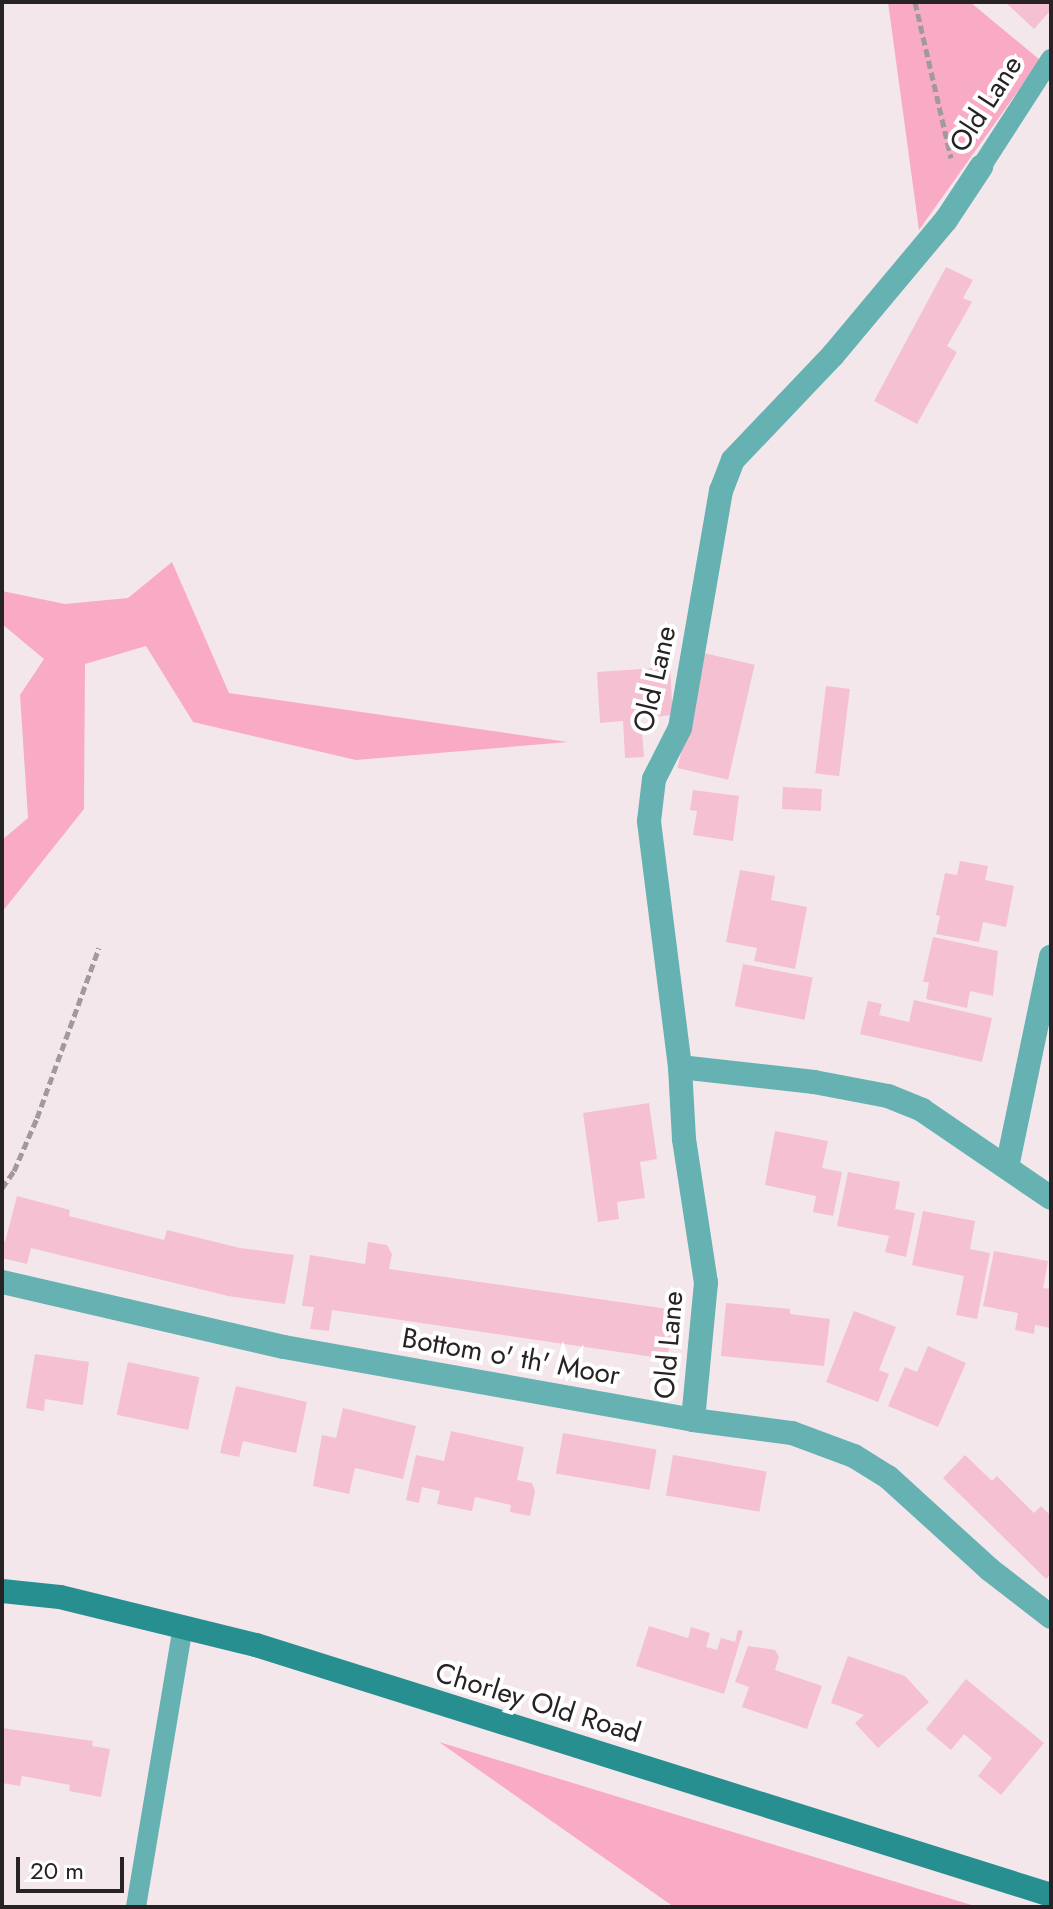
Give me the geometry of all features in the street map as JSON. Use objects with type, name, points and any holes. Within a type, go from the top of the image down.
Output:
[{"type":"main road","name":"Chorley Old Road","points":[[2,1591],[60,1597],[271,1650],[1051,1895]]},
{"type":"street","name":"Old Lane","points":[[693,1420],[706,1283],[684,1139],[680,1067],[659,912],[650,799],[654,779],[680,728],[721,491],[733,460],[833,355],[960,198],[981,167]]},
{"type":"street","points":[[1007,1167],[1051,957]]},
{"type":"street","points":[[680,1067],[814,1082],[888,1096],[922,1110],[1051,1198]]},
{"type":"street","name":"Bottom o' th' Moor","points":[[2,1282],[284,1347],[693,1420],[792,1433],[854,1456],[888,1477],[989,1569],[1051,1617]]},
{"type":"lane","name":"Old Lane","points":[[981,167],[1051,59]]},
{"type":"lane","points":[[136,1907],[183,1627]]},
{"type":"path","points":[[915,2],[960,198]]},
{"type":"path","points":[[2,1188],[14,1171],[37,1118],[99,948]]},
{"type":"shaded area","points":[[888,2],[970,2],[1040,60],[919,230]]},
{"type":"shaded area","points":[[172,562],[229,693],[568,742],[356,760],[193,722],[146,646],[85,664],[84,809],[2,912],[2,840],[28,818],[20,695],[44,659],[2,624],[2,591],[65,604],[128,598]]},
{"type":"shaded area","points":[[439,1742],[978,1907],[674,1907]]},
{"type":"building","points":[[1005,2],[1051,2],[1051,10],[1034,29]]},
{"type":"building","points":[[946,267],[973,280],[963,298],[972,302],[947,346],[957,352],[917,424],[874,401]]},
{"type":"building","points":[[704,653],[755,665],[728,780],[677,768]]},
{"type":"building","points":[[670,667],[673,715],[641,718],[644,757],[625,758],[623,721],[600,723],[597,672]]},
{"type":"building","points":[[826,686],[850,689],[839,776],[815,773]]},
{"type":"building","points":[[783,787],[822,789],[821,811],[782,809]]},
{"type":"building","points":[[693,790],[739,796],[733,841],[693,835],[697,811],[690,810]]},
{"type":"building","points":[[960,861],[988,866],[985,880],[1014,886],[1006,927],[983,922],[979,942],[936,934],[940,916],[936,915],[945,873],[957,875]]},
{"type":"building","points":[[740,870],[775,876],[771,900],[807,907],[795,969],[754,961],[757,948],[726,942]]},
{"type":"building","points":[[933,937],[998,951],[993,996],[970,991],[967,1008],[926,999],[929,982],[923,982]]},
{"type":"building","points":[[743,964],[813,978],[804,1020],[735,1006]]},
{"type":"building","points":[[914,1000],[992,1018],[982,1062],[860,1034],[868,1001],[882,1004],[879,1015],[909,1022]]},
{"type":"building","points":[[649,1103],[657,1159],[640,1162],[645,1198],[617,1202],[619,1219],[598,1222],[583,1113]]},
{"type":"building","points":[[775,1131],[828,1141],[822,1168],[842,1172],[833,1216],[813,1212],[816,1196],[765,1185]]},
{"type":"building","points":[[848,1172],[900,1182],[895,1209],[915,1213],[906,1257],[885,1252],[889,1236],[837,1226]]},
{"type":"building","points":[[17,1196],[70,1210],[69,1216],[164,1240],[167,1230],[240,1248],[294,1255],[285,1304],[228,1296],[31,1248],[27,1264],[2,1258],[2,1241],[5,1242]]},
{"type":"building","points":[[923,1211],[975,1221],[970,1249],[990,1253],[977,1319],[956,1315],[964,1276],[912,1265]]},
{"type":"building","points":[[368,1242],[387,1245],[392,1254],[389,1269],[675,1310],[667,1359],[332,1310],[329,1331],[310,1329],[314,1307],[302,1306],[310,1255],[365,1264]]},
{"type":"building","points":[[994,1251],[1048,1261],[1043,1288],[1051,1289],[1051,1328],[1035,1325],[1034,1334],[1015,1330],[1018,1313],[983,1306]]},
{"type":"building","points":[[726,1303],[790,1309],[790,1314],[830,1319],[824,1366],[721,1356]]},
{"type":"building","points":[[854,1311],[896,1327],[879,1370],[889,1374],[878,1402],[826,1382]]},
{"type":"building","points":[[928,1346],[966,1363],[938,1427],[888,1406],[905,1367],[917,1372]]},
{"type":"building","points":[[35,1354],[89,1362],[83,1405],[45,1399],[44,1411],[26,1408]]},
{"type":"building","points":[[128,1362],[199,1377],[188,1430],[117,1415]]},
{"type":"building","points":[[236,1386],[307,1402],[296,1453],[243,1441],[239,1457],[220,1453]]},
{"type":"building","points":[[343,1408],[416,1426],[403,1479],[355,1468],[349,1494],[313,1486],[322,1435],[336,1438]]},
{"type":"building","points":[[451,1431],[524,1447],[517,1480],[532,1483],[535,1491],[530,1516],[510,1512],[511,1505],[475,1497],[472,1511],[437,1504],[440,1491],[422,1487],[419,1503],[406,1500],[416,1455],[444,1461]]},
{"type":"building","points":[[563,1433],[657,1449],[649,1490],[556,1473]]},
{"type":"building","points":[[673,1455],[767,1471],[759,1512],[666,1495]]},
{"type":"building","points":[[965,1455],[992,1481],[997,1476],[1034,1513],[1041,1506],[1051,1516],[1051,1574],[1046,1579],[943,1478]]},
{"type":"building","points":[[649,1626],[688,1638],[691,1627],[710,1633],[706,1647],[717,1650],[721,1638],[735,1642],[738,1630],[743,1631],[724,1694],[636,1666]]},
{"type":"building","points":[[748,1646],[775,1650],[779,1657],[775,1670],[822,1686],[807,1729],[742,1707],[749,1687],[735,1682]]},
{"type":"building","points":[[848,1656],[905,1676],[929,1702],[878,1748],[855,1723],[864,1715],[831,1703]]},
{"type":"building","points":[[966,1679],[1044,1743],[1001,1795],[978,1776],[992,1758],[964,1734],[951,1750],[926,1729]]},
{"type":"building","points":[[2,1728],[93,1741],[92,1746],[110,1749],[101,1797],[69,1791],[70,1785],[22,1776],[20,1786],[2,1783]]}]
